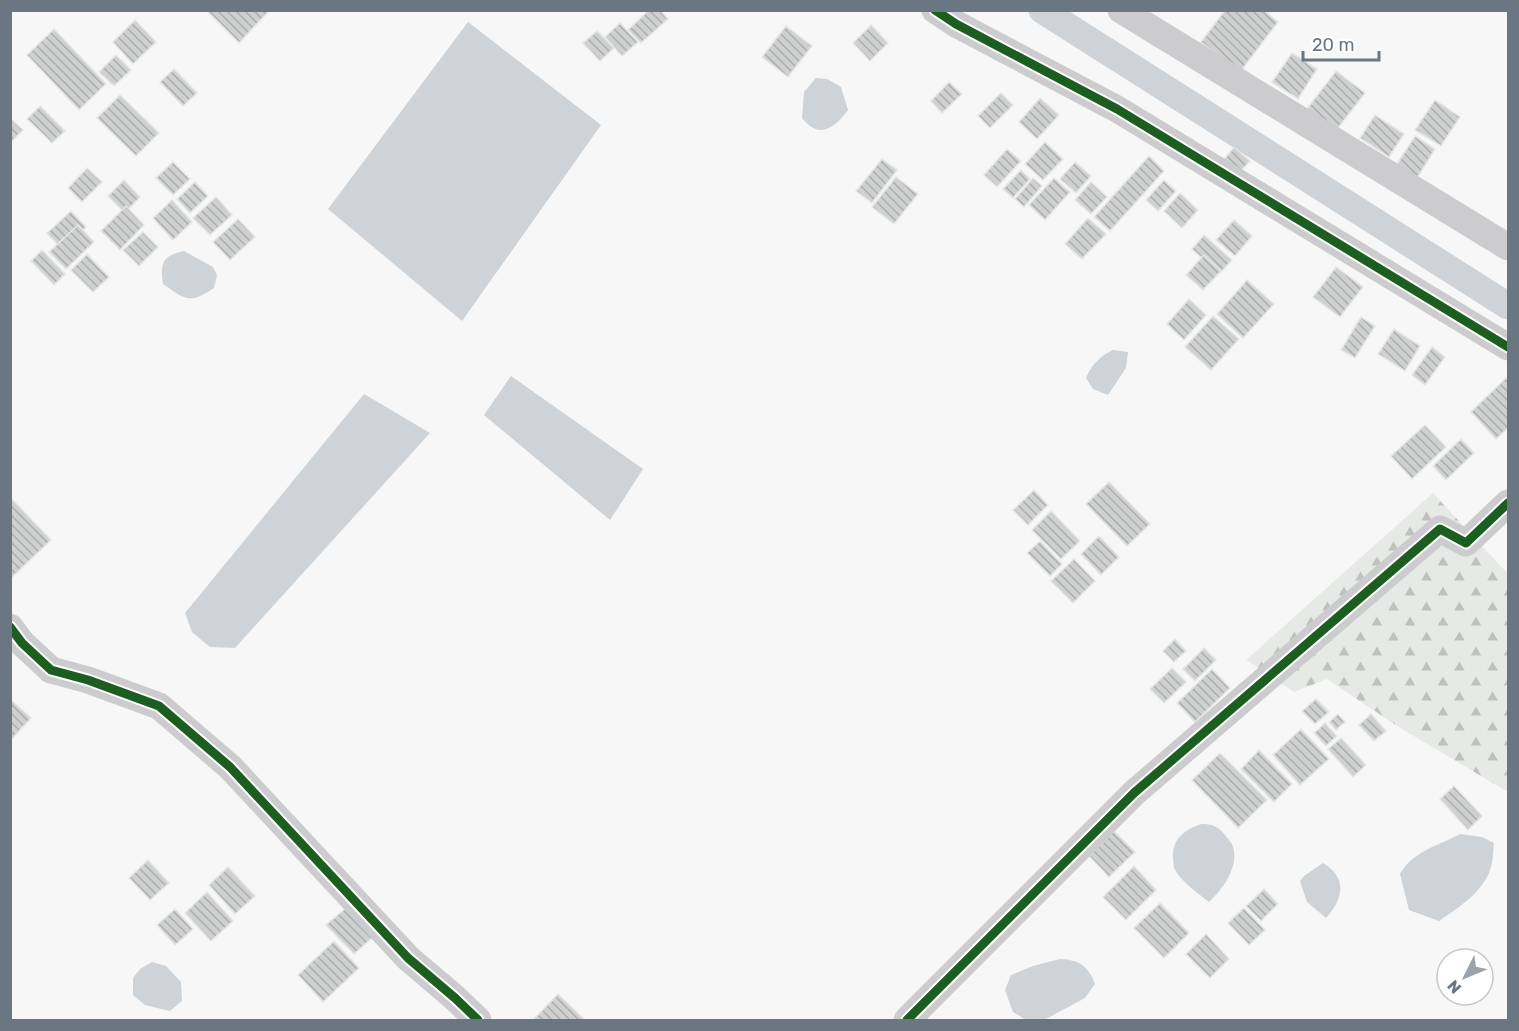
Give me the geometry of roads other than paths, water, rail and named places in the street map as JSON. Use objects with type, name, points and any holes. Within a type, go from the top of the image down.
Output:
[{"type":"street","points":[[935,10],[956,24],[1117,109],[1363,260],[1509,346]]},
{"type":"street","points":[[1121,10],[1509,247]]},
{"type":"street","points":[[907,1020],[1134,793],[1440,529],[1466,543],[1509,503]]},
{"type":"street","points":[[10,627],[22,643],[51,670],[87,680],[159,706],[230,766],[408,958],[478,1020]]},
{"type":"waterway","points":[[1042,10],[1508,306]]}]
